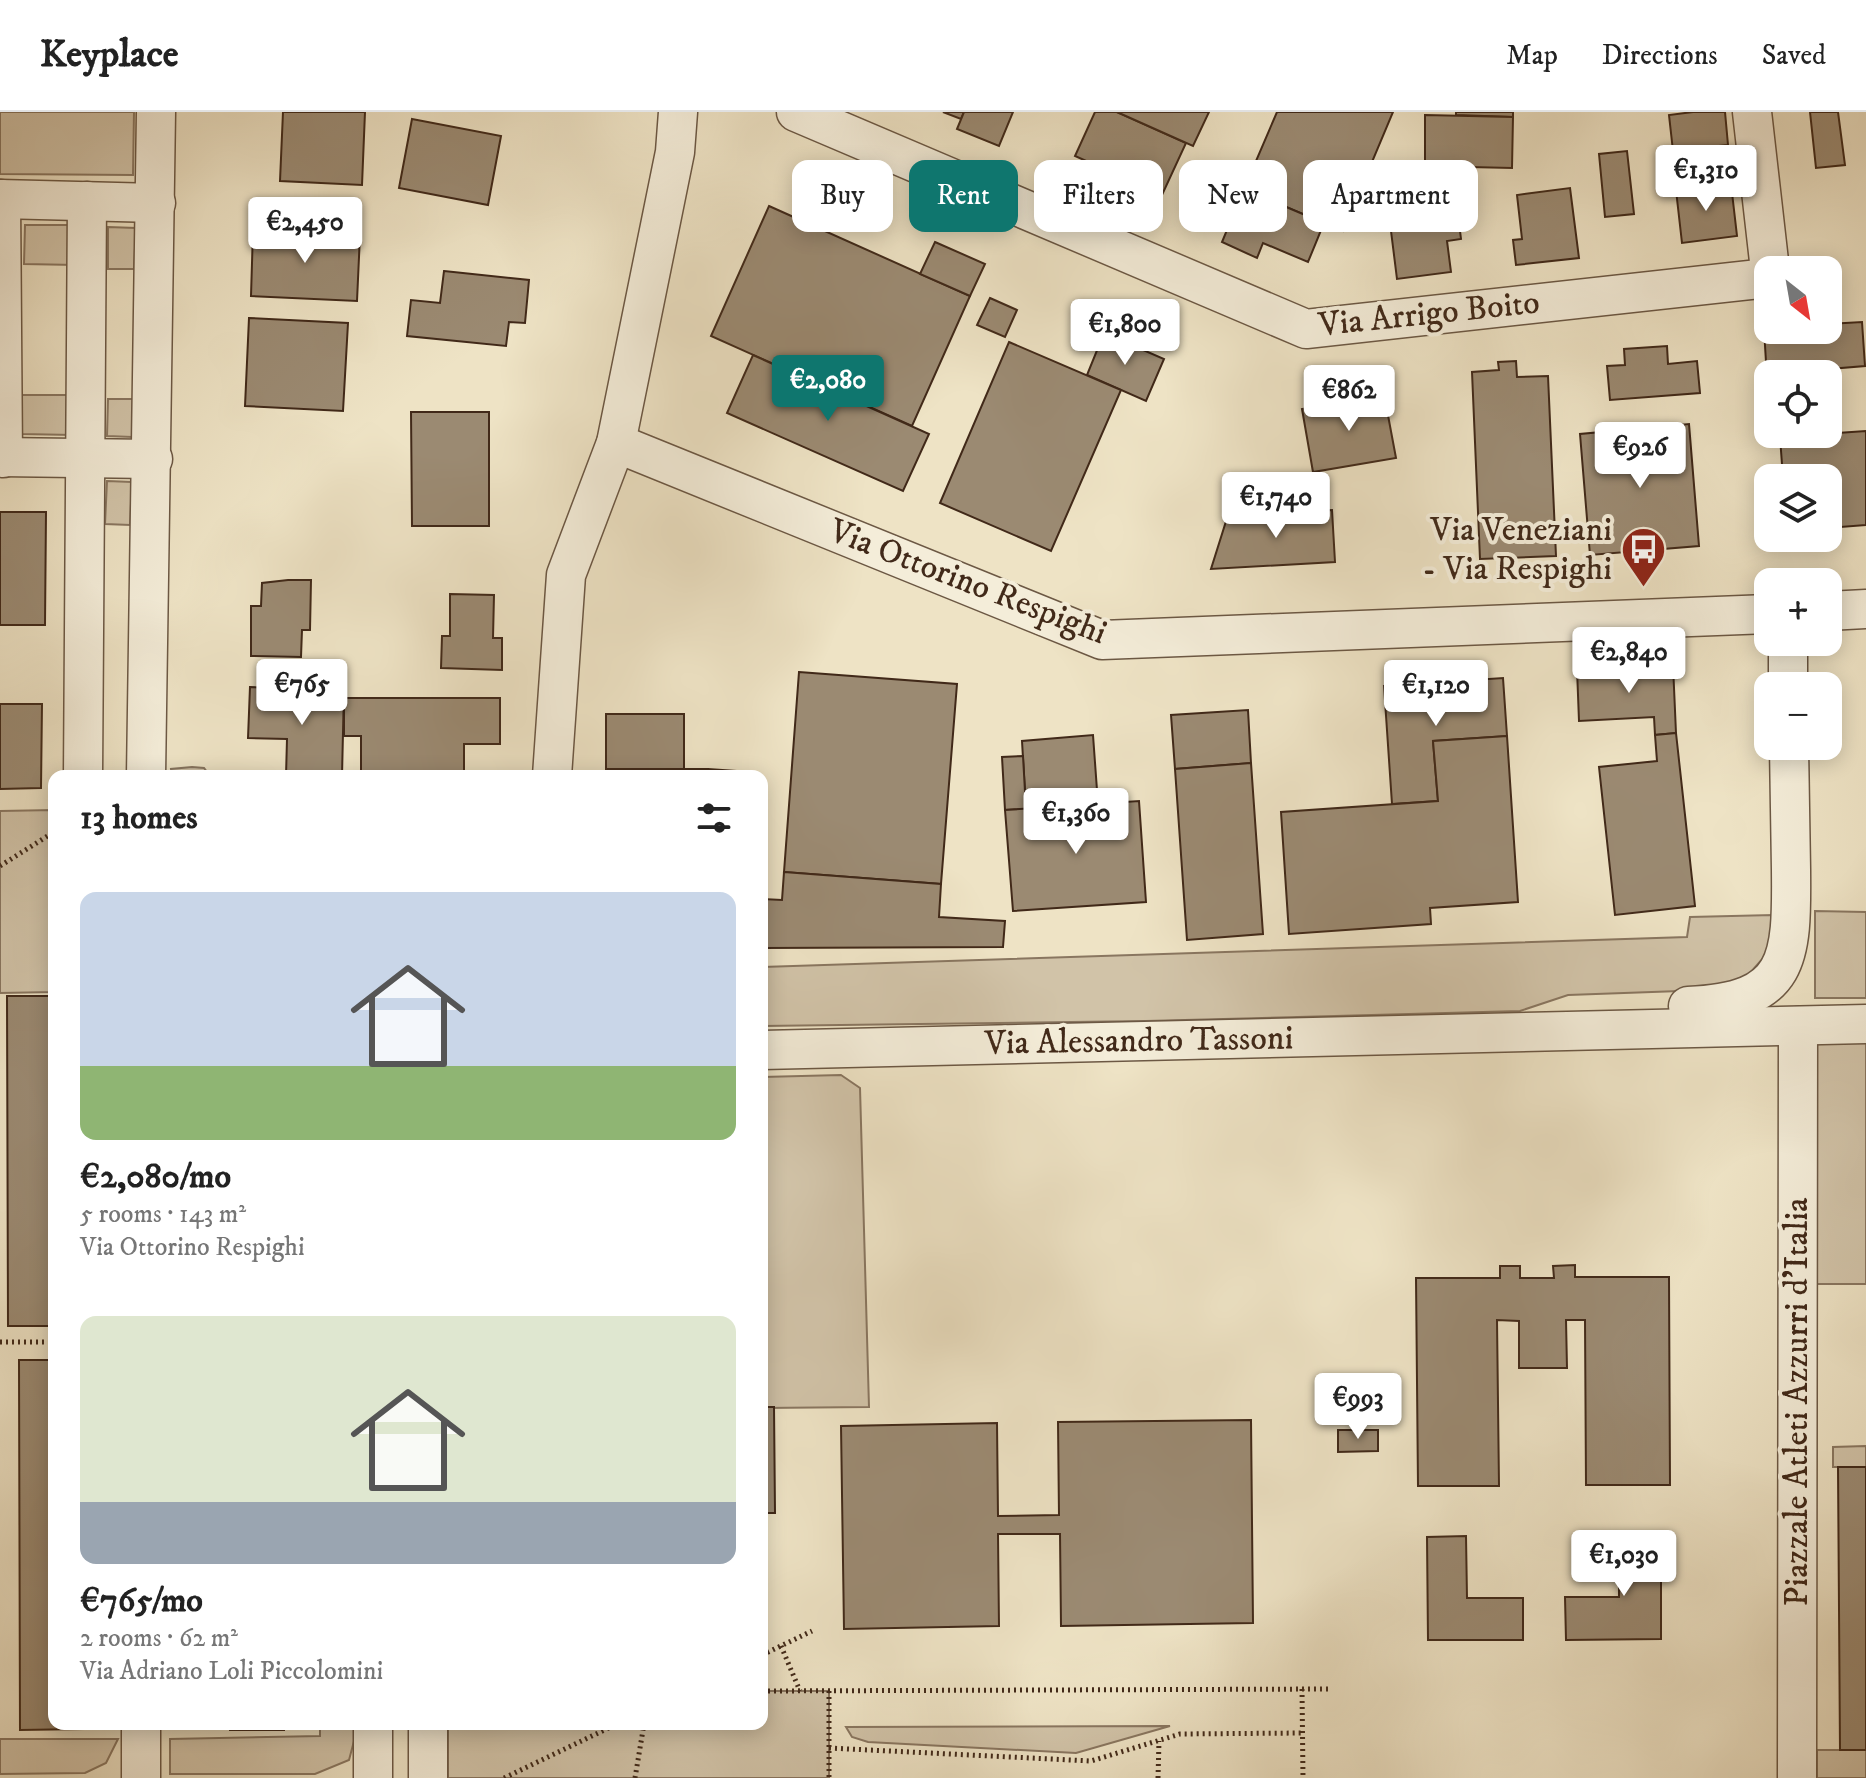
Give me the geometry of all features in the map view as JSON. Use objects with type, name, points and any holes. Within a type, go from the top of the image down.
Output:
[{"type":"street","points":[[146,770],[156,112]]},
{"type":"street","points":[[552,770],[566,575],[616,443],[675,152],[678,112]]},
{"type":"street","name":"Via Arrigo Boito","points":[[796,112],[1306,329],[1754,280]]},
{"type":"street","points":[[1752,112],[1768,256]]},
{"type":"street","points":[[153,459],[2,458],[0,199],[156,203]]},
{"type":"street","points":[[83,770],[87,201]]},
{"type":"street","name":"Via Ottorino Respighi","points":[[616,443],[1102,640],[1754,615]]},
{"type":"street","points":[[1842,610],[1866,609]]},
{"type":"street","name":"Via Alessandro Tassoni","points":[[1516,1032],[1581,1009],[1732,1003],[1747,998],[1771,979],[1788,953],[1791,936],[1789,760]]},
{"type":"street","name":"Via Alessandro Tassoni","points":[[768,1050],[1866,1024]]},
{"type":"street","name":"Piazzale Atleti Azzurri d'Italia","points":[[1797,1778],[1798,1026]]},
{"type":"street","points":[[141,1730],[141,1778]]},
{"type":"street","points":[[373,1730],[373,1778]]},
{"type":"street","points":[[428,1730],[428,1778]]},
{"type":"path","points":[[0,866],[48,836]]},
{"type":"path","points":[[0,1342],[48,1342]]},
{"type":"path","points":[[768,1652],[812,1631]]},
{"type":"path","points":[[781,1646],[800,1691]]},
{"type":"path","points":[[1302,1689],[1303,1778]]},
{"type":"path","points":[[768,1691],[1330,1689]]},
{"type":"path","points":[[829,1691],[829,1778]]},
{"type":"path","points":[[504,1778],[604,1730]]},
{"type":"path","points":[[635,1778],[643,1730]]},
{"type":"path","points":[[829,1748],[1077,1761],[1111,1757],[1180,1734],[1302,1733]]},
{"type":"path","points":[[1158,1778],[1159,1741]]},
{"type":"shaded area","points":[[0,112],[134,112],[133,175],[0,174]]},
{"type":"shaded area","points":[[25,225],[77,225],[76,265],[24,264]]},
{"type":"shaded area","points":[[108,227],[136,228],[134,269],[108,269]]},
{"type":"shaded area","points":[[22,395],[73,395],[73,435],[21,434]]},
{"type":"shaded area","points":[[108,399],[133,399],[132,437],[107,436]]},
{"type":"shaded area","points":[[107,481],[132,482],[130,525],[105,524]]},
{"type":"shaded area","points":[[192,767],[206,770],[171,770]]},
{"type":"shaded area","points":[[48,810],[48,992],[0,993],[0,811]]},
{"type":"shaded area","points":[[1815,911],[1866,912],[1866,998],[1815,998]]},
{"type":"shaded area","points":[[1773,915],[1772,948],[1736,989],[1568,995],[1520,1011],[1146,1021],[768,1026],[768,967],[1687,937],[1690,917]]},
{"type":"shaded area","points":[[1809,1042],[1866,1042],[1866,1284],[1813,1284]]},
{"type":"shaded area","points":[[841,1075],[860,1088],[869,1407],[768,1408],[768,1077]]},
{"type":"shaded area","points":[[1866,1446],[1866,1467],[1833,1467],[1833,1447]]},
{"type":"shaded area","points":[[768,1691],[829,1691],[829,1778],[448,1778],[448,1730],[768,1730]]},
{"type":"shaded area","points":[[1170,1726],[1076,1753],[868,1742],[852,1737],[846,1727]]},
{"type":"shaded area","points":[[320,1730],[357,1730],[349,1760],[315,1774],[170,1774],[170,1739],[320,1736]]},
{"type":"shaded area","points":[[0,1739],[118,1739],[106,1763],[85,1773],[0,1774]]},
{"type":"shaded area","points":[[1817,1750],[1866,1750],[1866,1778],[1817,1778]]},
{"type":"building","points":[[283,112],[365,112],[362,185],[280,181]]},
{"type":"building","points":[[943,112],[964,112],[961,119]]},
{"type":"building","points":[[964,112],[1013,112],[999,146],[957,129]]},
{"type":"building","points":[[1095,112],[1117,112],[1186,143],[1163,193],[1163,160],[1084,160],[1075,156]]},
{"type":"building","points":[[1117,112],[1209,112],[1193,146]]},
{"type":"building","points":[[1277,112],[1393,112],[1373,160],[1303,160],[1303,214],[1287,207],[1287,160],[1256,160]]},
{"type":"building","points":[[1456,112],[1513,112],[1513,117],[1456,115]]},
{"type":"building","points":[[1725,112],[1728,145],[1673,151],[1669,115]]},
{"type":"building","points":[[1810,112],[1838,112],[1845,165],[1816,168]]},
{"type":"building","points":[[1425,115],[1513,117],[1512,168],[1478,167],[1478,160],[1425,160]]},
{"type":"building","points":[[412,119],[501,136],[488,205],[399,188]]},
{"type":"building","points":[[1627,151],[1634,214],[1605,217],[1599,154]]},
{"type":"building","points":[[1731,184],[1737,236],[1682,243],[1676,190]]},
{"type":"building","points":[[1570,188],[1579,258],[1516,265],[1513,240],[1522,239],[1517,195]]},
{"type":"building","points":[[769,206],[792,216],[792,232],[827,232],[970,296],[912,426],[711,336]]},
{"type":"building","points":[[1287,207],[1303,214],[1303,232],[1320,232],[1308,262],[1263,243],[1257,258],[1222,242],[1226,232],[1287,232]]},
{"type":"building","points":[[253,230],[360,235],[357,301],[251,296]]},
{"type":"building","points":[[1391,232],[1460,232],[1461,239],[1447,241],[1451,272],[1397,279]]},
{"type":"building","points":[[935,242],[985,264],[970,296],[920,274]]},
{"type":"building","points":[[444,271],[529,280],[525,323],[509,322],[506,346],[407,336],[411,300],[440,303]]},
{"type":"building","points":[[990,298],[1017,310],[1005,337],[977,325]]},
{"type":"building","points":[[249,318],[348,323],[343,411],[245,406]]},
{"type":"building","points":[[1862,322],[1865,366],[1842,368],[1842,360],[1766,360],[1765,344],[1842,344],[1842,323]]},
{"type":"building","points":[[1104,333],[1164,359],[1146,401],[1087,375]]},
{"type":"building","points":[[1009,342],[1121,390],[1051,551],[940,503]]},
{"type":"building","points":[[1667,346],[1668,364],[1697,361],[1700,393],[1610,400],[1607,366],[1625,365],[1624,349]]},
{"type":"building","points":[[753,355],[929,434],[903,491],[727,413]]},
{"type":"building","points":[[1516,361],[1517,377],[1548,376],[1556,556],[1480,559],[1472,372],[1499,370],[1498,362]]},
{"type":"building","points":[[1384,394],[1396,458],[1313,472],[1302,409]]},
{"type":"building","points":[[411,412],[489,412],[489,526],[412,526]]},
{"type":"building","points":[[1689,424],[1699,546],[1590,555],[1580,434]]},
{"type":"building","points":[[1866,431],[1866,525],[1842,527],[1842,464],[1782,464],[1781,448],[1842,448],[1842,433]]},
{"type":"building","points":[[1332,510],[1335,562],[1211,569],[1228,515]]},
{"type":"building","points":[[0,512],[46,512],[45,625],[0,625]]},
{"type":"building","points":[[311,580],[310,630],[302,630],[301,657],[251,656],[251,606],[261,606],[262,583]]},
{"type":"building","points":[[450,594],[494,595],[493,638],[502,638],[502,670],[441,668],[442,636],[450,636]]},
{"type":"building","points":[[1673,665],[1676,733],[1655,735],[1654,717],[1579,721],[1577,669]]},
{"type":"building","points":[[799,672],[957,684],[941,884],[784,872]]},
{"type":"building","points":[[1503,678],[1507,736],[1433,741],[1438,801],[1392,804],[1384,686]]},
{"type":"building","points":[[250,687],[344,690],[342,770],[286,770],[287,739],[248,738]]},
{"type":"building","points":[[344,698],[500,698],[500,744],[464,744],[464,770],[361,770],[361,736],[344,736]]},
{"type":"building","points":[[0,704],[42,704],[41,788],[0,789]]},
{"type":"building","points":[[1248,710],[1251,763],[1175,769],[1171,715]]},
{"type":"building","points":[[606,714],[684,714],[684,769],[606,769]]},
{"type":"building","points":[[1676,733],[1695,906],[1615,915],[1599,767],[1657,761],[1655,735]]},
{"type":"building","points":[[1093,735],[1098,804],[1026,809],[1022,741]]},
{"type":"building","points":[[1507,736],[1518,902],[1430,908],[1431,924],[1289,934],[1281,812],[1438,801],[1433,741]]},
{"type":"building","points":[[1023,756],[1026,809],[1005,810],[1002,757]]},
{"type":"building","points":[[1251,763],[1263,934],[1187,940],[1175,769]]},
{"type":"building","points":[[606,769],[708,769],[708,770]]},
{"type":"building","points":[[1139,801],[1146,902],[1013,911],[1005,810]]},
{"type":"building","points":[[784,872],[941,884],[939,917],[1005,921],[1003,947],[768,948],[768,899],[782,900]]},
{"type":"building","points":[[7,996],[48,996],[48,1326],[8,1326]]},
{"type":"building","points":[[1575,1265],[1575,1277],[1669,1277],[1670,1485],[1586,1485],[1585,1320],[1566,1320],[1567,1368],[1519,1368],[1519,1321],[1497,1320],[1499,1486],[1418,1486],[1416,1278],[1500,1278],[1500,1266],[1520,1266],[1520,1278],[1554,1278],[1553,1266]]},
{"type":"building","points":[[19,1360],[48,1360],[48,1730],[20,1730]]},
{"type":"building","points":[[768,1407],[774,1407],[775,1513],[768,1513]]},
{"type":"building","points":[[1251,1420],[1253,1623],[1061,1626],[1060,1534],[998,1534],[999,1626],[844,1629],[841,1426],[997,1423],[998,1516],[1059,1515],[1058,1422]]},
{"type":"building","points":[[1338,1430],[1378,1430],[1378,1451],[1338,1452]]},
{"type":"building","points":[[1838,1467],[1866,1467],[1866,1750],[1840,1750]]},
{"type":"building","points":[[1619,1535],[1661,1535],[1661,1639],[1566,1640],[1565,1597],[1619,1597]]},
{"type":"building","points":[[1466,1536],[1467,1598],[1523,1598],[1523,1640],[1428,1640],[1427,1537]]},
{"type":"place","name":"Via Veneziani - Via Respighi","points":[[1643,589]]}]
